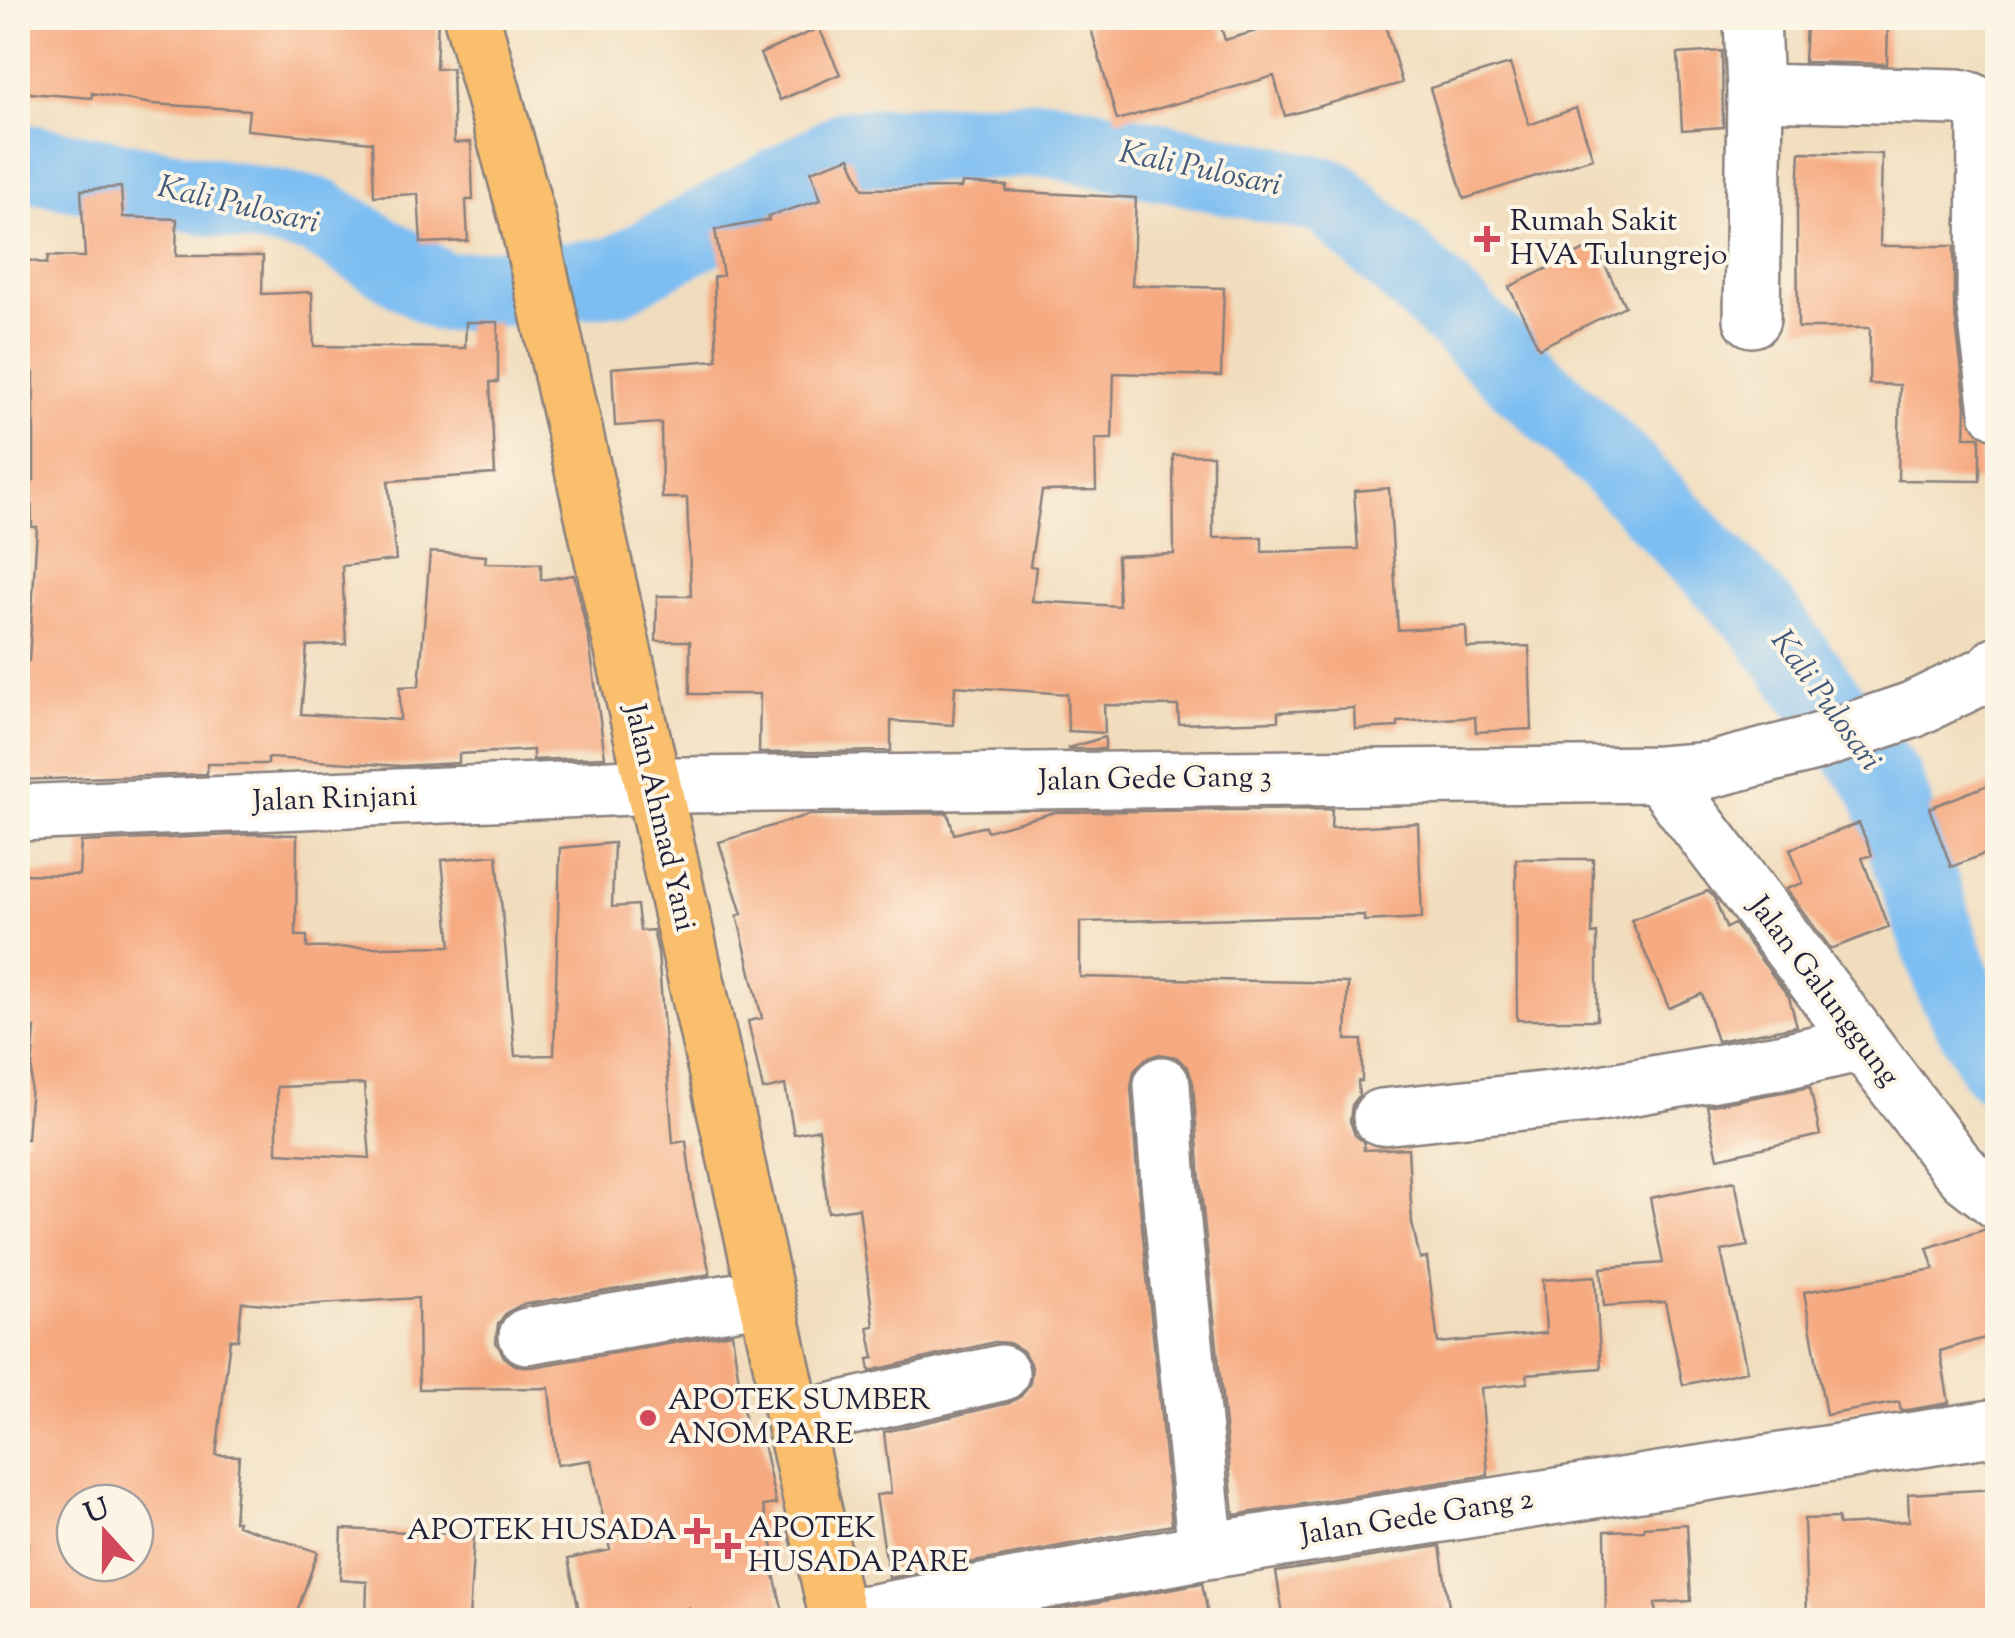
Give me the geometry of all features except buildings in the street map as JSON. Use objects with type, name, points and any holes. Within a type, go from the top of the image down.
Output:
[{"type":"main road","name":"Jalan Ahmad Yani","points":[[472,18],[526,217],[838,1619]]},
{"type":"street","points":[[1752,18],[1752,319]]},
{"type":"street","points":[[1755,92],[1958,97],[1980,104],[1986,124],[1985,306],[1998,411]]},
{"type":"street","name":"Jalan Gede Gang 3","points":[[652,786],[1659,774],[1711,770],[1810,744],[1912,710],[1993,668]]},
{"type":"street","name":"Jalan Galunggung","points":[[1659,774],[1952,1160],[1966,1177],[1998,1200]]},
{"type":"street","name":"Jalan Rinjani","points":[[18,813],[652,786]]},
{"type":"street","points":[[1381,1117],[1589,1096],[1862,1043]]},
{"type":"street","points":[[1162,1085],[1206,1551]]},
{"type":"street","points":[[527,1336],[766,1296]]},
{"type":"street","points":[[794,1420],[1001,1373]]},
{"type":"street","name":"Jalan Gede Gang 2","points":[[838,1619],[1206,1551],[1998,1427]]},
{"type":"waterway","name":"Kali Pulosari","points":[[18,161],[316,216],[444,293],[616,276],[850,148],[1050,138],[1330,197],[1616,465],[1762,617],[1885,783],[1955,987],[1998,1065]]},
{"type":"place","name":"Rumah Sakit HVA Tulungrejo","points":[[1487,239]]},
{"type":"place","name":"APOTEK SUMBER ANOM PARE","points":[[648,1418]]},
{"type":"place","name":"APOTEK HUSADA","points":[[697,1531]]},
{"type":"place","name":"APOTEK HUSADA PARE","points":[[728,1546]]}]
